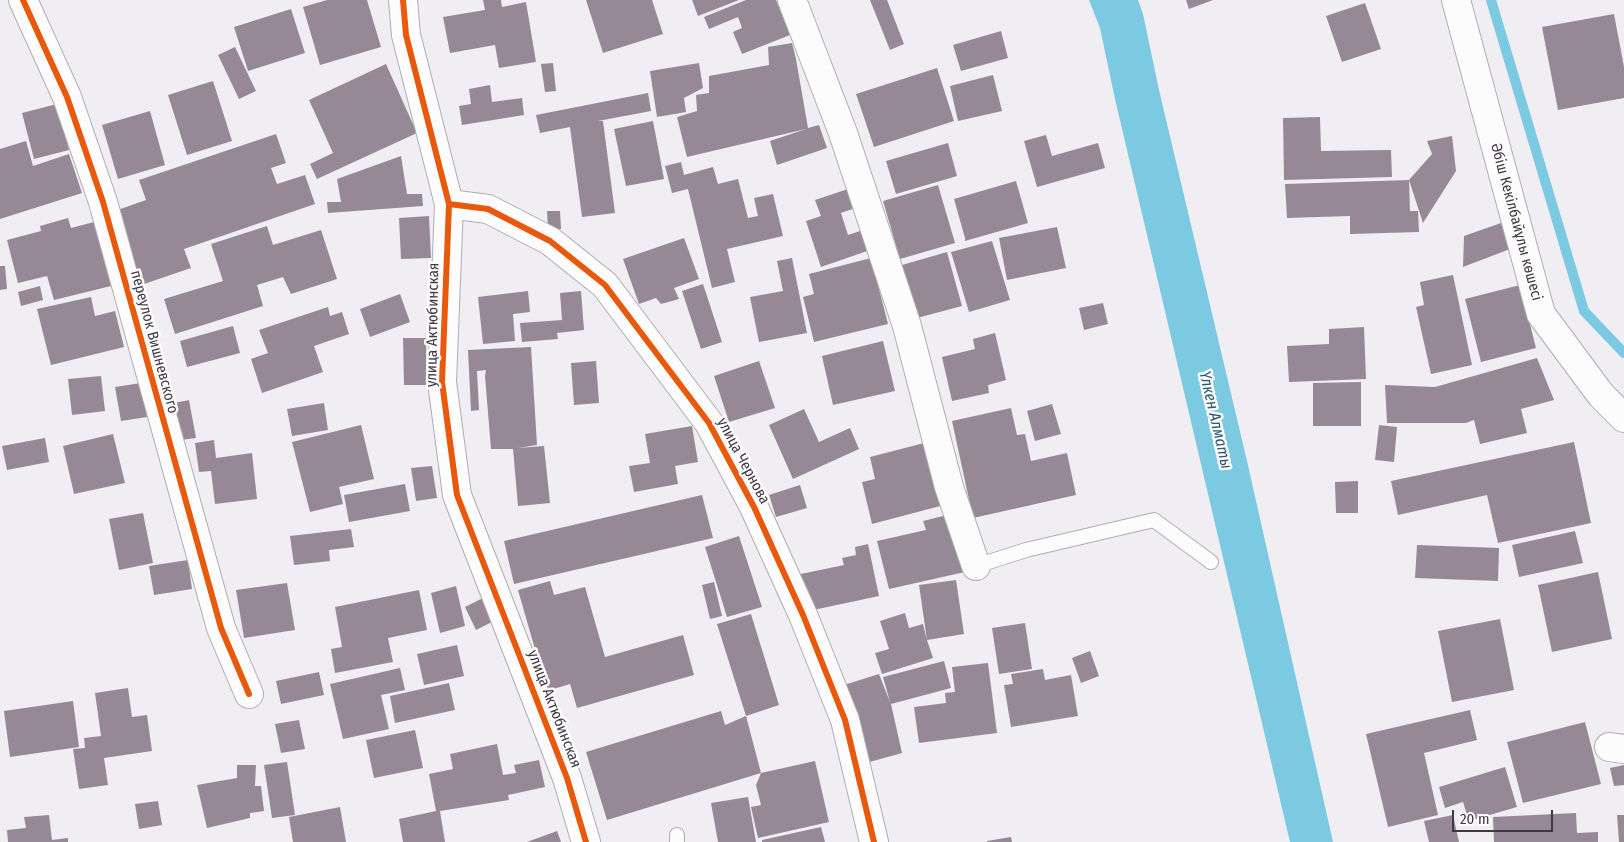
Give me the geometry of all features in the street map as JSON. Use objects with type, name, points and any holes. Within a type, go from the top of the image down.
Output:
[{"type":"street","name":"переулок Вишневского","points":[[23,0],[67,97],[103,202],[221,628],[249,694]]},
{"type":"street","name":"улица Актюбинская","points":[[403,0],[406,35],[449,204],[442,382],[457,495],[567,778],[586,842]]},
{"type":"street","points":[[792,0],[843,133],[904,317],[949,487],[976,566]]},
{"type":"street","name":"Әбіш Кекілбайұлы көшесі","points":[[1456,0],[1541,314],[1601,395],[1624,418]]},
{"type":"street","name":"улица Чернова","points":[[449,204],[488,209],[550,241],[605,285],[709,423],[754,507],[804,615],[844,720],[874,842]]},
{"type":"lane","points":[[976,566],[1026,550],[1154,520],[1211,562]]},
{"type":"water","name":"Үлкен Алматы","points":[[1089,0],[1138,0],[1143,14],[1333,842],[1290,842],[1115,99],[1100,28]]},
{"type":"building","points":[[327,0],[367,0],[381,47],[320,65],[303,7]]},
{"type":"building","points":[[483,0],[501,0],[502,7],[526,2],[536,62],[499,68],[495,45],[450,53],[443,17],[485,10]]},
{"type":"building","points":[[586,0],[652,0],[663,34],[603,53]]},
{"type":"building","points":[[692,0],[739,0],[698,16]]},
{"type":"building","points":[[746,0],[776,0],[790,35],[742,54],[733,32],[742,28],[738,17],[709,29],[704,17]]},
{"type":"building","points":[[870,0],[887,0],[904,44],[890,50]]},
{"type":"building","points":[[1186,0],[1213,0],[1189,9]]},
{"type":"building","points":[[1365,3],[1381,49],[1342,62],[1326,16]]},
{"type":"building","points":[[291,9],[305,53],[248,71],[234,27]]},
{"type":"building","points":[[1614,14],[1624,67],[1624,98],[1558,110],[1542,27]]},
{"type":"building","points":[[1001,31],[1008,58],[961,71],[953,45]]},
{"type":"building","points":[[792,43],[808,128],[819,125],[827,148],[777,165],[770,141],[806,129],[687,157],[677,117],[697,111],[696,95],[709,93],[709,76],[769,65],[768,47]]},
{"type":"building","points":[[235,47],[256,91],[239,99],[218,55]]},
{"type":"building","points":[[553,63],[556,91],[545,92],[541,64]]},
{"type":"building","points":[[699,63],[703,88],[684,98],[686,112],[657,117],[650,71]]},
{"type":"building","points":[[386,64],[417,133],[317,179],[310,164],[333,153],[309,100]]},
{"type":"building","points":[[937,68],[954,121],[874,147],[856,94]]},
{"type":"building","points":[[993,75],[1002,111],[958,121],[950,86]]},
{"type":"building","points":[[213,81],[232,141],[187,155],[168,95]]},
{"type":"building","points":[[490,85],[492,102],[522,98],[524,115],[462,125],[459,106],[471,104],[469,89]]},
{"type":"building","points":[[648,93],[651,111],[598,121],[603,121],[615,213],[582,217],[570,127],[540,133],[536,115]]},
{"type":"building","points":[[57,104],[69,150],[34,159],[22,113]]},
{"type":"building","points":[[150,111],[165,165],[118,179],[102,125]]},
{"type":"building","points":[[1320,117],[1321,151],[1391,150],[1392,177],[1284,180],[1283,118]]},
{"type":"building","points":[[653,121],[664,179],[626,186],[614,129]]},
{"type":"building","points":[[276,134],[286,163],[271,168],[277,184],[305,175],[315,204],[184,249],[191,268],[138,286],[112,212],[146,200],[139,180]]},
{"type":"building","points":[[1046,135],[1052,156],[1098,143],[1105,168],[1037,187],[1024,141]]},
{"type":"building","points":[[1452,136],[1456,171],[1423,223],[1409,180],[1432,154],[1427,141]]},
{"type":"building","points":[[26,141],[33,166],[69,154],[82,193],[0,219],[0,149]]},
{"type":"building","points":[[948,143],[957,176],[896,194],[886,161]]},
{"type":"building","points":[[401,156],[407,194],[422,194],[423,206],[328,213],[327,202],[341,202],[337,179]]},
{"type":"building","points":[[681,162],[684,175],[713,167],[718,184],[738,179],[748,218],[758,216],[754,198],[773,194],[783,236],[727,249],[735,282],[712,288],[688,189],[672,193],[665,166]]},
{"type":"building","points":[[1409,180],[1410,211],[1418,211],[1419,232],[1350,234],[1350,216],[1287,218],[1285,184]]},
{"type":"building","points":[[1016,181],[1028,223],[965,241],[954,199]]},
{"type":"building","points":[[938,185],[955,243],[900,259],[883,201]]},
{"type":"building","points":[[848,189],[855,208],[841,213],[848,235],[863,230],[870,250],[821,267],[806,221],[821,216],[815,200]]},
{"type":"building","points":[[547,211],[560,211],[561,229],[548,230]]},
{"type":"building","points":[[429,216],[431,258],[401,259],[399,218]]},
{"type":"building","points":[[68,218],[71,228],[94,222],[111,286],[54,300],[47,276],[18,283],[7,240],[41,231],[40,226]]},
{"type":"building","points":[[1501,223],[1510,249],[1463,267],[1464,236]]},
{"type":"building","points":[[267,226],[273,245],[321,230],[337,279],[291,294],[283,277],[257,285],[263,306],[175,334],[164,299],[223,281],[211,244]]},
{"type":"building","points":[[1057,227],[1066,268],[1007,280],[999,238]]},
{"type":"building","points":[[684,238],[699,279],[674,288],[679,299],[661,304],[656,298],[639,304],[623,259]]},
{"type":"building","points":[[992,241],[1010,300],[969,312],[951,252]]},
{"type":"building","points":[[947,252],[962,306],[917,318],[902,265]]},
{"type":"building","points":[[792,258],[807,333],[759,342],[750,297],[783,291],[777,261]]},
{"type":"building","points":[[871,258],[888,324],[814,342],[803,297],[814,294],[809,274]]},
{"type":"building","points":[[0,266],[5,266],[7,289],[0,290]]},
{"type":"building","points":[[1453,275],[1472,365],[1431,374],[1416,307],[1424,305],[1420,282]]},
{"type":"building","points":[[703,284],[722,342],[701,349],[682,291]]},
{"type":"building","points":[[1520,285],[1536,348],[1481,362],[1465,299]]},
{"type":"building","points":[[40,286],[43,300],[21,306],[18,292]]},
{"type":"building","points":[[528,291],[530,312],[513,314],[515,341],[483,344],[478,297]]},
{"type":"building","points":[[581,291],[584,330],[557,333],[558,339],[522,342],[520,323],[562,320],[560,293]]},
{"type":"building","points":[[400,294],[410,322],[370,337],[360,309]]},
{"type":"building","points":[[91,297],[95,316],[115,311],[124,347],[51,365],[37,309]]},
{"type":"building","points":[[1103,303],[1108,324],[1084,330],[1079,308]]},
{"type":"building","points":[[328,307],[330,316],[342,312],[349,334],[314,346],[323,372],[262,393],[251,359],[268,353],[259,330]]},
{"type":"building","points":[[233,326],[240,353],[187,367],[180,341]]},
{"type":"building","points":[[1364,327],[1366,379],[1289,382],[1287,346],[1329,344],[1329,329]]},
{"type":"building","points":[[995,333],[1006,380],[988,385],[989,393],[952,401],[942,357],[975,349],[973,339]]},
{"type":"building","points":[[403,338],[426,338],[427,385],[404,385]]},
{"type":"building","points":[[883,341],[895,391],[833,405],[822,356]]},
{"type":"building","points":[[531,347],[537,445],[518,448],[544,446],[550,503],[518,506],[513,449],[491,449],[486,370],[477,371],[479,410],[471,411],[468,350]]},
{"type":"building","points":[[1537,358],[1554,400],[1521,409],[1527,433],[1480,444],[1474,420],[1466,423],[1387,423],[1385,385],[1435,387]]},
{"type":"building","points":[[596,361],[599,403],[574,405],[571,363]]},
{"type":"building","points":[[759,361],[775,408],[729,422],[714,376]]},
{"type":"building","points":[[101,376],[105,411],[72,415],[68,379]]},
{"type":"building","points":[[1361,382],[1361,426],[1313,426],[1313,383]]},
{"type":"building","points":[[141,383],[147,417],[121,421],[115,387]]},
{"type":"building","points":[[189,400],[196,438],[181,440],[174,403]]},
{"type":"building","points":[[324,403],[328,430],[292,436],[287,409]]},
{"type":"building","points":[[1052,404],[1061,434],[1035,441],[1027,411]]},
{"type":"building","points":[[1011,408],[1017,435],[1025,434],[1031,461],[1067,453],[1076,495],[973,518],[952,421]]},
{"type":"building","points":[[804,409],[819,442],[850,428],[859,449],[793,479],[769,425]]},
{"type":"building","points":[[361,425],[374,479],[339,487],[343,504],[310,512],[292,442]]},
{"type":"building","points":[[1379,425],[1397,427],[1394,462],[1375,460]]},
{"type":"building","points":[[692,426],[698,462],[675,466],[678,484],[634,492],[629,466],[650,463],[645,434]]},
{"type":"building","points":[[113,434],[125,483],[74,494],[63,446]]},
{"type":"building","points":[[45,438],[49,462],[7,470],[2,446]]},
{"type":"building","points":[[214,440],[216,458],[252,453],[257,499],[215,504],[211,471],[199,472],[195,443]]},
{"type":"building","points":[[928,442],[944,505],[872,524],[862,482],[875,479],[870,457]]},
{"type":"building","points":[[1574,442],[1591,523],[1498,543],[1487,495],[1398,515],[1391,481]]},
{"type":"building","points":[[432,466],[437,498],[416,501],[411,468]]},
{"type":"building","points":[[1358,481],[1358,513],[1336,513],[1335,482]]},
{"type":"building","points":[[405,484],[410,511],[349,522],[344,495]]},
{"type":"building","points":[[800,485],[807,508],[776,517],[769,495]]},
{"type":"building","points":[[702,495],[713,538],[514,584],[504,541]]},
{"type":"building","points":[[143,513],[153,563],[119,570],[109,519]]},
{"type":"building","points":[[951,514],[965,572],[889,589],[877,541],[926,530],[923,521]]},
{"type":"building","points":[[351,529],[354,547],[329,550],[330,561],[294,565],[290,536]]},
{"type":"building","points":[[1575,531],[1583,563],[1519,577],[1512,545]]},
{"type":"building","points":[[739,536],[762,607],[727,617],[705,547]]},
{"type":"building","points":[[868,544],[879,596],[804,612],[796,575],[844,565],[842,558],[856,555],[855,547]]},
{"type":"building","points":[[1417,545],[1499,548],[1498,581],[1415,578]]},
{"type":"building","points":[[188,560],[192,589],[154,595],[149,566]]},
{"type":"building","points":[[1598,572],[1612,639],[1552,652],[1538,585]]},
{"type":"building","points":[[956,580],[964,634],[927,640],[919,585]]},
{"type":"building","points":[[550,581],[554,595],[585,587],[605,657],[683,635],[694,675],[577,708],[570,684],[547,691],[518,590]]},
{"type":"building","points":[[714,582],[722,616],[710,619],[702,585]]},
{"type":"building","points":[[287,583],[295,630],[244,638],[236,590]]},
{"type":"building","points":[[456,586],[465,626],[440,633],[431,593]]},
{"type":"building","points":[[419,590],[427,630],[388,638],[393,662],[335,673],[331,649],[342,647],[335,607]]},
{"type":"building","points":[[483,598],[494,621],[476,630],[465,607]]},
{"type":"building","points":[[905,613],[909,628],[923,624],[933,658],[882,674],[875,653],[889,649],[880,621]]},
{"type":"building","points":[[751,614],[779,705],[746,716],[717,624]]},
{"type":"building","points":[[1500,619],[1514,690],[1452,702],[1438,631]]},
{"type":"building","points":[[1025,623],[1032,669],[999,674],[992,628]]},
{"type":"building","points":[[457,645],[464,676],[424,685],[417,654]]},
{"type":"building","points":[[1090,651],[1099,676],[1081,683],[1072,658]]},
{"type":"building","points":[[944,661],[951,688],[891,704],[902,753],[866,763],[844,685],[879,674],[890,702],[883,677]]},
{"type":"building","points":[[988,663],[997,733],[919,743],[914,707],[946,703],[945,693],[955,692],[952,667]]},
{"type":"building","points":[[400,668],[405,690],[381,695],[389,729],[343,739],[330,684]]},
{"type":"building","points":[[1043,669],[1045,680],[1071,675],[1078,716],[1011,727],[1004,685],[1013,684],[1011,674]]},
{"type":"building","points":[[319,672],[324,695],[281,704],[276,681]]},
{"type":"building","points":[[449,683],[455,710],[395,723],[390,696]]},
{"type":"building","points":[[128,688],[132,717],[147,715],[152,751],[104,758],[108,785],[79,789],[73,749],[85,748],[84,738],[101,736],[95,693]]},
{"type":"building","points":[[73,701],[79,747],[10,757],[4,711]]},
{"type":"building","points":[[1470,710],[1477,740],[1424,753],[1438,815],[1388,827],[1366,734]]},
{"type":"building","points":[[721,711],[725,725],[746,716],[761,773],[607,820],[586,752]]},
{"type":"building","points":[[299,720],[305,749],[281,753],[275,724]]},
{"type":"building","points":[[1585,722],[1601,784],[1523,803],[1507,742]]},
{"type":"building","points":[[415,730],[423,768],[374,778],[366,740]]},
{"type":"building","points":[[497,744],[503,775],[516,773],[514,765],[539,760],[545,787],[508,795],[509,800],[440,811],[445,842],[403,842],[399,819],[436,811],[429,774],[453,769],[450,754]]},
{"type":"building","points":[[815,761],[829,822],[758,838],[751,807],[761,805],[756,785],[761,773]]},
{"type":"building","points":[[287,762],[295,815],[272,818],[264,765]]},
{"type":"building","points":[[237,765],[256,765],[255,786],[261,786],[264,811],[250,813],[250,818],[207,828],[197,785],[237,778]]},
{"type":"building","points":[[1624,765],[1624,785],[1614,786],[1610,768]]},
{"type":"building","points":[[1505,767],[1517,807],[1469,821],[1463,802],[1445,808],[1439,787]]},
{"type":"building","points":[[748,797],[756,842],[718,842],[711,803]]},
{"type":"building","points":[[158,801],[162,825],[139,829],[135,804]]},
{"type":"building","points":[[340,807],[346,842],[293,842],[289,817]]},
{"type":"building","points":[[1576,813],[1577,833],[1598,832],[1598,842],[1494,842],[1493,817]]},
{"type":"building","points":[[49,815],[52,840],[68,838],[68,842],[8,842],[7,830],[26,828],[24,817]]},
{"type":"building","points":[[1453,815],[1459,842],[1429,842],[1424,821]]},
{"type":"building","points":[[1617,815],[1624,815],[1624,842],[1619,842]]},
{"type":"building","points":[[821,827],[825,842],[762,842],[762,840]]},
{"type":"building","points":[[557,831],[561,842],[527,842]]},
{"type":"building","points":[[1011,837],[1012,842],[987,842],[987,841]]},
{"type":"waterway","points":[[1491,0],[1584,311],[1624,353]]},
{"type":"cycle path","points":[[23,0],[67,97],[103,202],[221,628],[249,694]]},
{"type":"cycle path","points":[[403,0],[406,35],[449,204],[442,382],[457,495],[567,778],[586,842]]},
{"type":"cycle path","points":[[449,204],[488,209],[550,241],[605,285],[709,423],[754,507],[803,615],[845,720],[874,842]]}]
